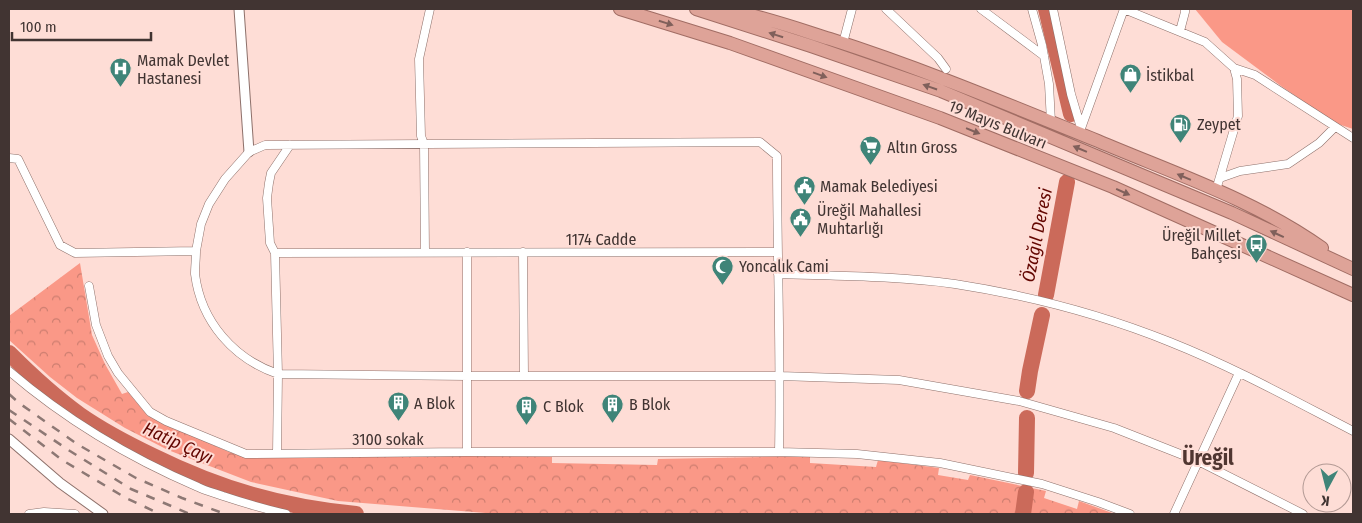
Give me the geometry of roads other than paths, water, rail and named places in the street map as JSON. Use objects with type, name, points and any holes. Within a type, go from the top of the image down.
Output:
[{"type":"highway","name":"19 Mayıs Bulvarı","points":[[620,9],[730,42],[940,118],[1112,187],[1353,295]]},
{"type":"highway","name":"19 Mayıs Bulvarı","points":[[696,9],[941,91],[1232,213],[1351,268]]},
{"type":"highway","points":[[725,9],[742,10],[842,43],[955,83],[1051,122],[1080,131],[1124,152],[1255,208],[1305,236],[1351,268]]},
{"type":"highway","points":[[1101,158],[1124,152]]},
{"type":"street","points":[[239,9],[249,152]]},
{"type":"street","points":[[425,252],[424,144],[421,136],[419,59],[430,9]]},
{"type":"street","points":[[842,43],[852,9]]},
{"type":"street","points":[[886,9],[938,58],[946,69]]},
{"type":"street","points":[[981,9],[1044,56]]},
{"type":"street","points":[[1032,9],[1049,84],[1051,122]]},
{"type":"street","points":[[1053,9],[1080,131]]},
{"type":"street","points":[[1080,131],[1124,9],[1205,42],[1234,68],[1255,75],[1353,138]]},
{"type":"street","points":[[1180,31],[1185,9]]},
{"type":"street","points":[[1216,190],[1238,116],[1237,79],[1234,68]]},
{"type":"street","points":[[1220,178],[1240,171],[1288,164],[1320,143],[1336,127]]},
{"type":"street","points":[[779,452],[780,376],[776,156],[760,142],[265,146],[249,152],[225,179],[209,204],[201,224],[196,251],[195,274],[201,299],[211,321],[227,343],[263,369],[278,374],[780,376],[899,380],[1019,401],[1114,428],[1198,461],[1304,514]]},
{"type":"street","points":[[277,454],[278,374],[275,252],[270,243],[267,198],[271,173],[290,145]]},
{"type":"street","points":[[9,158],[18,159],[60,245],[75,253],[196,251]]},
{"type":"street","name":"1174 Cadde","points":[[275,252],[777,252]]},
{"type":"street","points":[[467,252],[467,452]]},
{"type":"street","points":[[523,252],[524,376]]},
{"type":"street","points":[[778,274],[893,278],[955,284],[1033,299],[1102,318],[1169,341],[1239,372],[1353,430]]},
{"type":"street","name":"3100 sokak","points":[[89,286],[96,325],[108,356],[124,380],[150,412],[166,421],[246,454],[467,452],[779,452],[857,454],[940,463],[1042,484],[1130,514]]},
{"type":"street","points":[[9,371],[34,393],[83,427],[146,463],[199,488],[286,514]]},
{"type":"street","points":[[1174,514],[1239,372]]},
{"type":"street","points":[[9,439],[60,483],[103,514]]},
{"type":"street","points":[[29,514],[44,512],[75,514]]},
{"type":"waterway","name":"Özağıl Deresi","points":[[1046,9],[1071,114]]},
{"type":"waterway","name":"Özağıl Deresi","points":[[1046,295],[1067,182]]},
{"type":"waterway","name":"Özağıl Deresi","points":[[1027,391],[1042,315]]},
{"type":"waterway","name":"Hatip Çayı","points":[[9,353],[43,386],[80,415],[125,442],[178,468],[252,495],[302,507],[356,514]]},
{"type":"waterway","name":"Özağıl Deresi","points":[[1026,473],[1027,418]]},
{"type":"waterway","name":"Özağıl Deresi","points":[[1023,514],[1026,492]]},
{"type":"railway","points":[[9,394],[77,444],[136,478],[225,514]]},
{"type":"railway","points":[[9,410],[131,489],[190,514]]},
{"type":"railway","points":[[9,419],[62,460],[126,498],[160,514]]},
{"type":"place","name":"Mamak Devlet Hastanesi","points":[[121,88]]},
{"type":"place","name":"İstikbal","points":[[1130,94]]},
{"type":"place","name":"Zeypet","points":[[1181,143]]},
{"type":"place","name":"Altın Gross","points":[[871,166]]},
{"type":"place","name":"Mamak Belediyesi","points":[[804,205]]},
{"type":"place","name":"Üreğil Mahallesi Muhtarlığı","points":[[801,238]]},
{"type":"place","name":"Üreğil Millet Bahçesi","points":[[1257,263]]},
{"type":"place","name":"Yoncalık Cami","points":[[723,285]]},
{"type":"place","name":"A Blok","points":[[398,422]]},
{"type":"place","name":"B Blok","points":[[613,423]]},
{"type":"place","name":"C Blok","points":[[527,425]]},
{"type":"district","name":"Üreğil","points":[[1208,458]]}]
